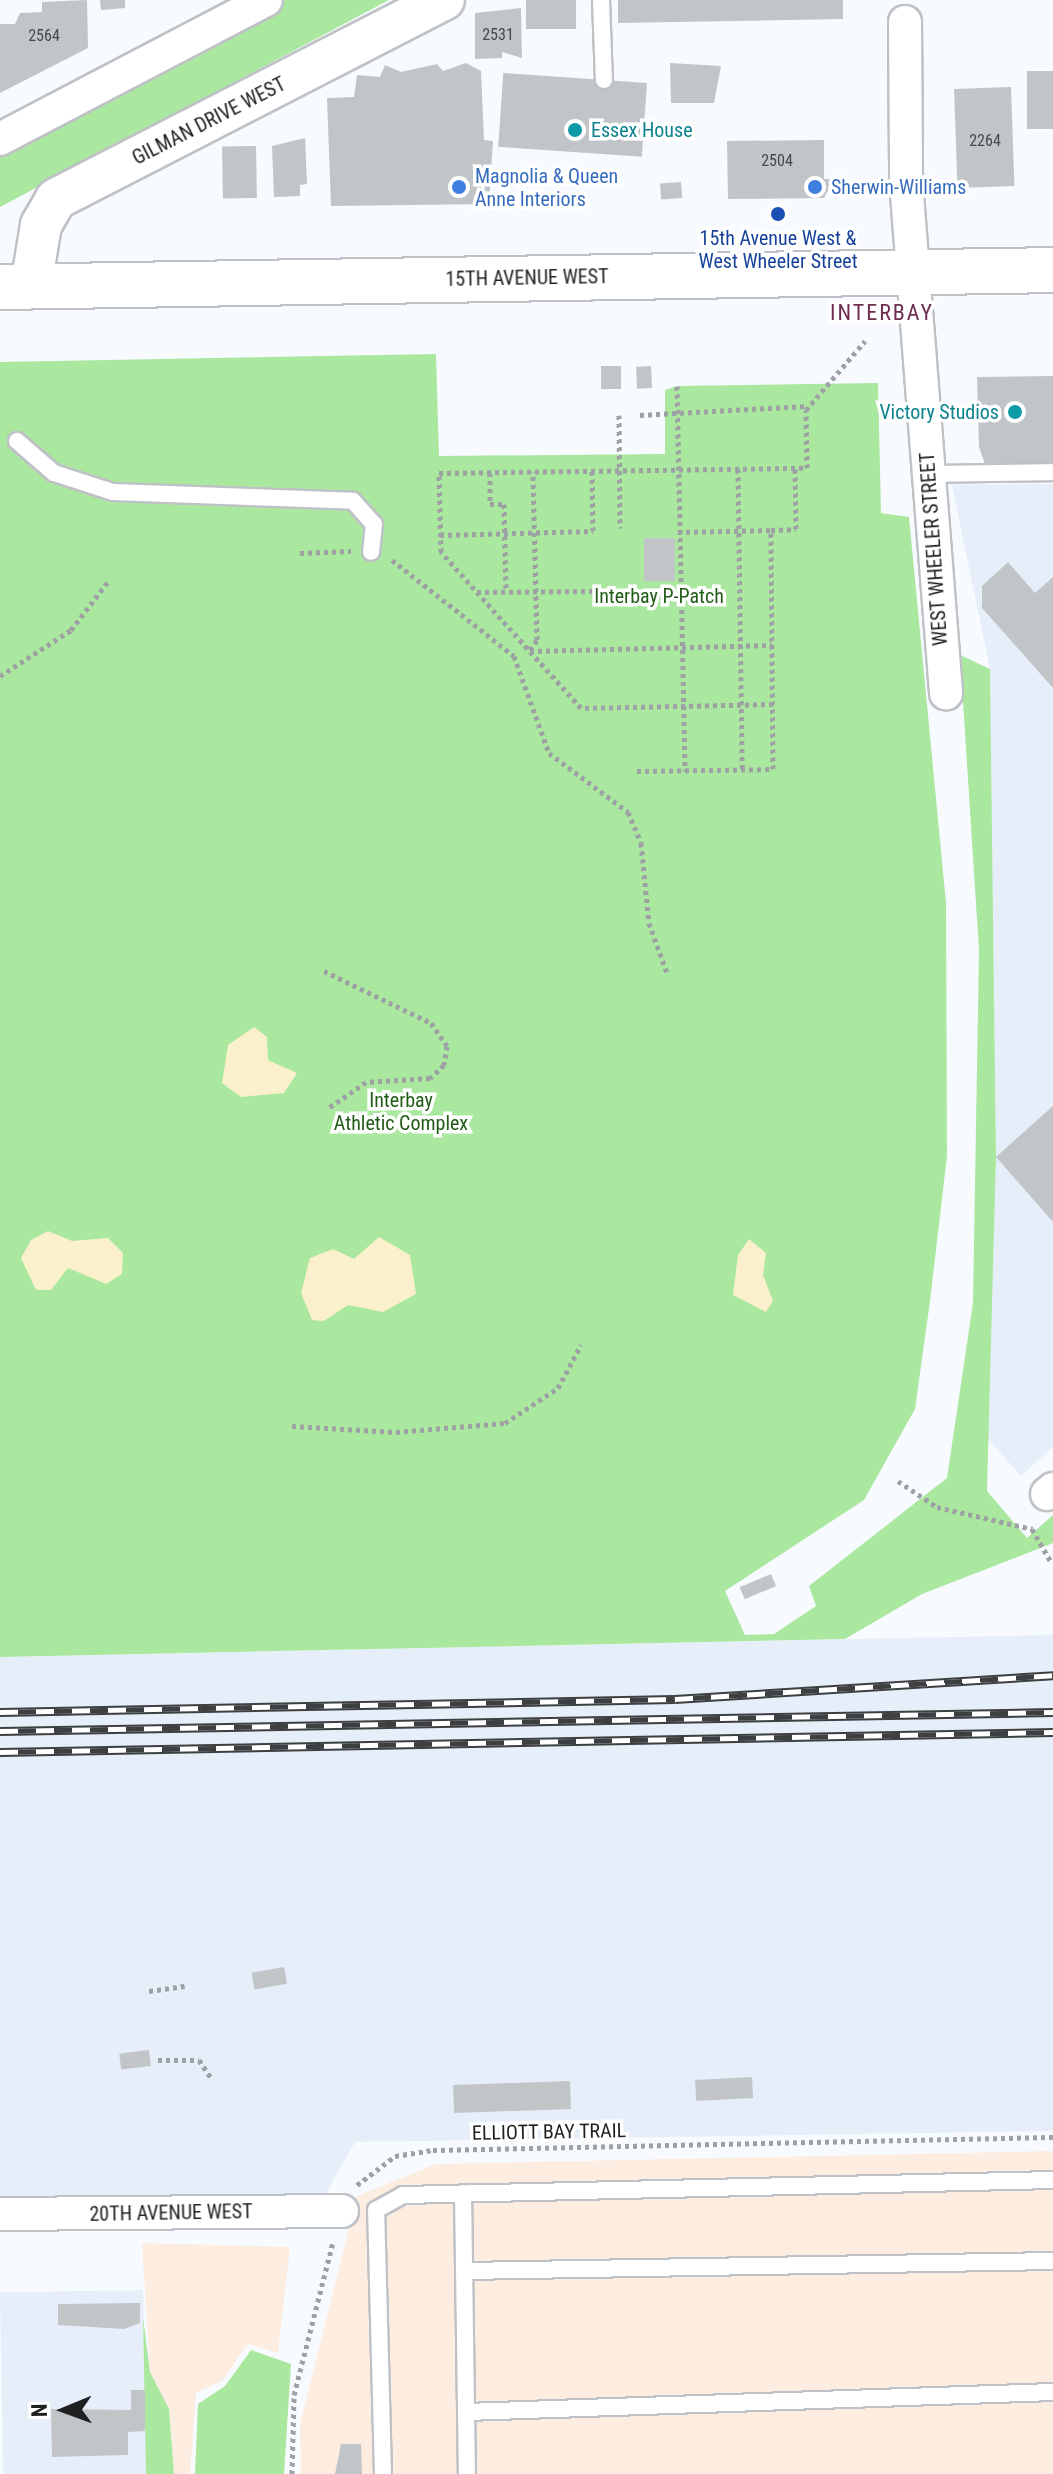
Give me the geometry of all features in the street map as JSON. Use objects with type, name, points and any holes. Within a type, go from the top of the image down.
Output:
[{"type":"main road","name":"15TH AVENUE WEST","points":[[16,286],[1053,270]]},
{"type":"street","points":[[0,139],[266,0]]},
{"type":"street","name":"GILMAN DRIVE WEST","points":[[16,286],[41,225],[56,199],[444,0]]},
{"type":"street","name":"WEST WHEELER STREET","points":[[905,22],[912,273],[946,693]]},
{"type":"street","name":"20TH AVENUE WEST","points":[[0,2214],[342,2211]]},
{"type":"lane","points":[[601,0],[604,80]]},
{"type":"lane","points":[[17,441],[54,473],[113,492],[353,501],[374,524],[371,552]]},
{"type":"lane","points":[[928,474],[1053,472]]},
{"type":"lane","points":[[383,2474],[376,2210],[403,2195],[1053,2180]]},
{"type":"lane","points":[[463,2193],[467,2474]]},
{"type":"lane","points":[[464,2271],[1053,2261]]},
{"type":"lane","points":[[466,2412],[1053,2392]]},
{"type":"path","points":[[773,704],[581,708],[441,552],[439,473],[807,468],[808,406],[865,341]]},
{"type":"path","points":[[677,386],[681,706],[685,771]]},
{"type":"path","points":[[640,415],[677,409],[808,406]]},
{"type":"path","points":[[619,415],[620,528]]},
{"type":"path","points":[[678,532],[796,529],[795,468]]},
{"type":"path","points":[[738,469],[742,770]]},
{"type":"path","points":[[440,535],[593,531],[592,471]]},
{"type":"path","points":[[529,651],[537,640],[533,472]]},
{"type":"path","points":[[490,473],[490,504],[504,504],[506,591]]},
{"type":"path","points":[[637,771],[773,769],[771,530]]},
{"type":"path","points":[[300,553],[371,552],[426,582],[514,656],[549,753],[628,812],[641,843],[649,923],[668,976]]},
{"type":"path","points":[[0,676],[71,630],[110,579]]},
{"type":"path","points":[[476,592],[592,591]]},
{"type":"path","points":[[529,651],[772,645]]},
{"type":"path","points":[[324,971],[436,1026],[447,1052],[430,1078],[366,1082],[327,1109]]},
{"type":"path","points":[[292,1426],[396,1432],[505,1423],[558,1388],[581,1345]]},
{"type":"path","points":[[898,1481],[937,1507],[1032,1526],[1051,1562]]},
{"type":"path","points":[[149,1991],[185,1986]]},
{"type":"path","points":[[158,2060],[199,2060],[212,2079]]},
{"type":"path","name":"ELLIOTT BAY TRAIL","points":[[292,2474],[294,2395],[342,2211],[373,2168],[433,2150],[1053,2137]]},
{"type":"shaded area","points":[[1053,484],[1053,1447],[1021,1476],[988,1439],[996,1157],[990,669],[952,485]]},
{"type":"shaded area","points":[[1053,1635],[1053,2131],[355,2142],[319,2206],[0,2208],[0,1657]]},
{"type":"shaded area","points":[[1053,2151],[1053,2474],[301,2474],[300,2424],[357,2196],[436,2164]]},
{"type":"shaded area","points":[[142,2243],[290,2247],[278,2353],[248,2344],[222,2381],[196,2393],[190,2474],[174,2474],[169,2409],[150,2372]]},
{"type":"shaded area","points":[[143,2290],[146,2474],[3,2474],[0,2292]]},
{"type":"green space","points":[[281,0],[389,0],[0,207],[0,149]]},
{"type":"green space","name":"Interbay Athletic Complex","points":[[436,354],[439,456],[665,454],[665,390],[677,386],[878,383],[881,513],[909,517],[946,903],[947,1156],[930,1301],[915,1409],[864,1500],[725,1591],[745,1635],[774,1634],[816,1606],[809,1586],[947,1478],[973,1303],[979,950],[960,655],[990,669],[996,1157],[987,1491],[1027,1538],[1053,1515],[1053,1543],[922,1594],[845,1639],[0,1657],[0,362]]},
{"type":"green space","points":[[143,2317],[150,2372],[169,2409],[174,2474],[146,2474]]},
{"type":"green space","points":[[251,2350],[291,2364],[284,2474],[195,2474],[198,2404],[225,2386]]},
{"type":"sand","points":[[254,1027],[267,1037],[268,1060],[297,1073],[284,1093],[241,1097],[222,1083],[228,1045]]},
{"type":"sand","points":[[48,1231],[72,1241],[108,1238],[123,1253],[122,1274],[106,1284],[68,1268],[51,1290],[36,1290],[21,1258],[31,1240]]},
{"type":"sand","points":[[379,1237],[410,1255],[416,1294],[383,1312],[348,1305],[324,1321],[312,1320],[301,1293],[310,1258],[333,1249],[354,1259]]},
{"type":"sand","points":[[749,1239],[766,1253],[763,1275],[773,1301],[766,1312],[733,1295],[738,1255]]},
{"type":"building","points":[[87,0],[88,48],[0,93],[0,24],[15,24],[20,13],[42,12],[42,2]]},
{"type":"building","points":[[100,0],[125,0],[125,8],[101,10]]},
{"type":"building","points":[[526,0],[576,0],[576,29],[526,29]]},
{"type":"building","points":[[618,0],[843,0],[843,19],[618,23]]},
{"type":"building","points":[[521,8],[522,58],[502,52],[502,58],[475,59],[475,13]]},
{"type":"building","points":[[466,63],[481,71],[484,140],[493,141],[489,204],[331,206],[327,98],[354,97],[357,75],[380,77],[385,65],[401,72],[437,64],[443,71]]},
{"type":"building","points":[[670,63],[721,66],[714,103],[671,103]]},
{"type":"building","points":[[1027,71],[1053,71],[1053,129],[1027,129]]},
{"type":"building","name":"Essex House","points":[[503,73],[647,83],[642,157],[498,147]]},
{"type":"building","points":[[1011,87],[1014,186],[957,188],[954,89]]},
{"type":"building","points":[[305,138],[307,184],[300,185],[300,196],[274,197],[272,146]]},
{"type":"building","points":[[824,140],[824,179],[834,179],[824,198],[728,199],[727,141]]},
{"type":"building","points":[[256,146],[257,198],[223,199],[222,147]]},
{"type":"building","points":[[681,182],[682,198],[661,199],[660,183]]},
{"type":"building","points":[[601,366],[621,366],[621,389],[601,389]]},
{"type":"building","points":[[651,366],[652,388],[637,389],[636,367]]},
{"type":"building","name":"Victory Studios","points":[[1053,376],[1053,465],[986,467],[979,447],[977,377]]},
{"type":"building","points":[[644,538],[675,538],[675,581],[644,581]]},
{"type":"building","points":[[1008,562],[1035,593],[1053,577],[1053,688],[982,608],[982,586]]},
{"type":"building","points":[[1053,1106],[1053,1222],[996,1157]]},
{"type":"building","points":[[771,1574],[776,1586],[745,1599],[740,1587]]},
{"type":"building","points":[[284,1967],[287,1984],[254,1989],[252,1973]]},
{"type":"building","points":[[149,2050],[151,2066],[121,2070],[119,2054]]},
{"type":"building","points":[[752,2077],[753,2098],[696,2101],[695,2080]]},
{"type":"building","points":[[570,2081],[571,2109],[454,2113],[453,2085]]},
{"type":"building","points":[[140,2303],[140,2323],[124,2329],[58,2325],[58,2304]]},
{"type":"building","points":[[131,2390],[145,2390],[145,2431],[128,2432],[128,2455],[52,2457],[51,2409],[131,2410]]},
{"type":"building","points":[[341,2444],[361,2444],[362,2474],[335,2474]]},
{"type":"railway","points":[[0,1712],[675,1699],[1053,1675]]},
{"type":"railway","points":[[0,1731],[1053,1712]]},
{"type":"railway","points":[[0,1752],[1053,1732]]},
{"type":"place","name":"Essex House","points":[[575,130]]},
{"type":"place","name":"Magnolia & Queen Anne Interiors","points":[[459,187]]},
{"type":"place","name":"Sherwin-Williams","points":[[815,187]]},
{"type":"place","name":"15th Avenue West & West Wheeler Street","points":[[778,214]]},
{"type":"place","name":"Victory Studios","points":[[1015,412]]},
{"type":"district","name":"INTERBAY","points":[[882,313]]},
{"type":"park label","name":"Interbay P-Patch","points":[[659,596]]}]
